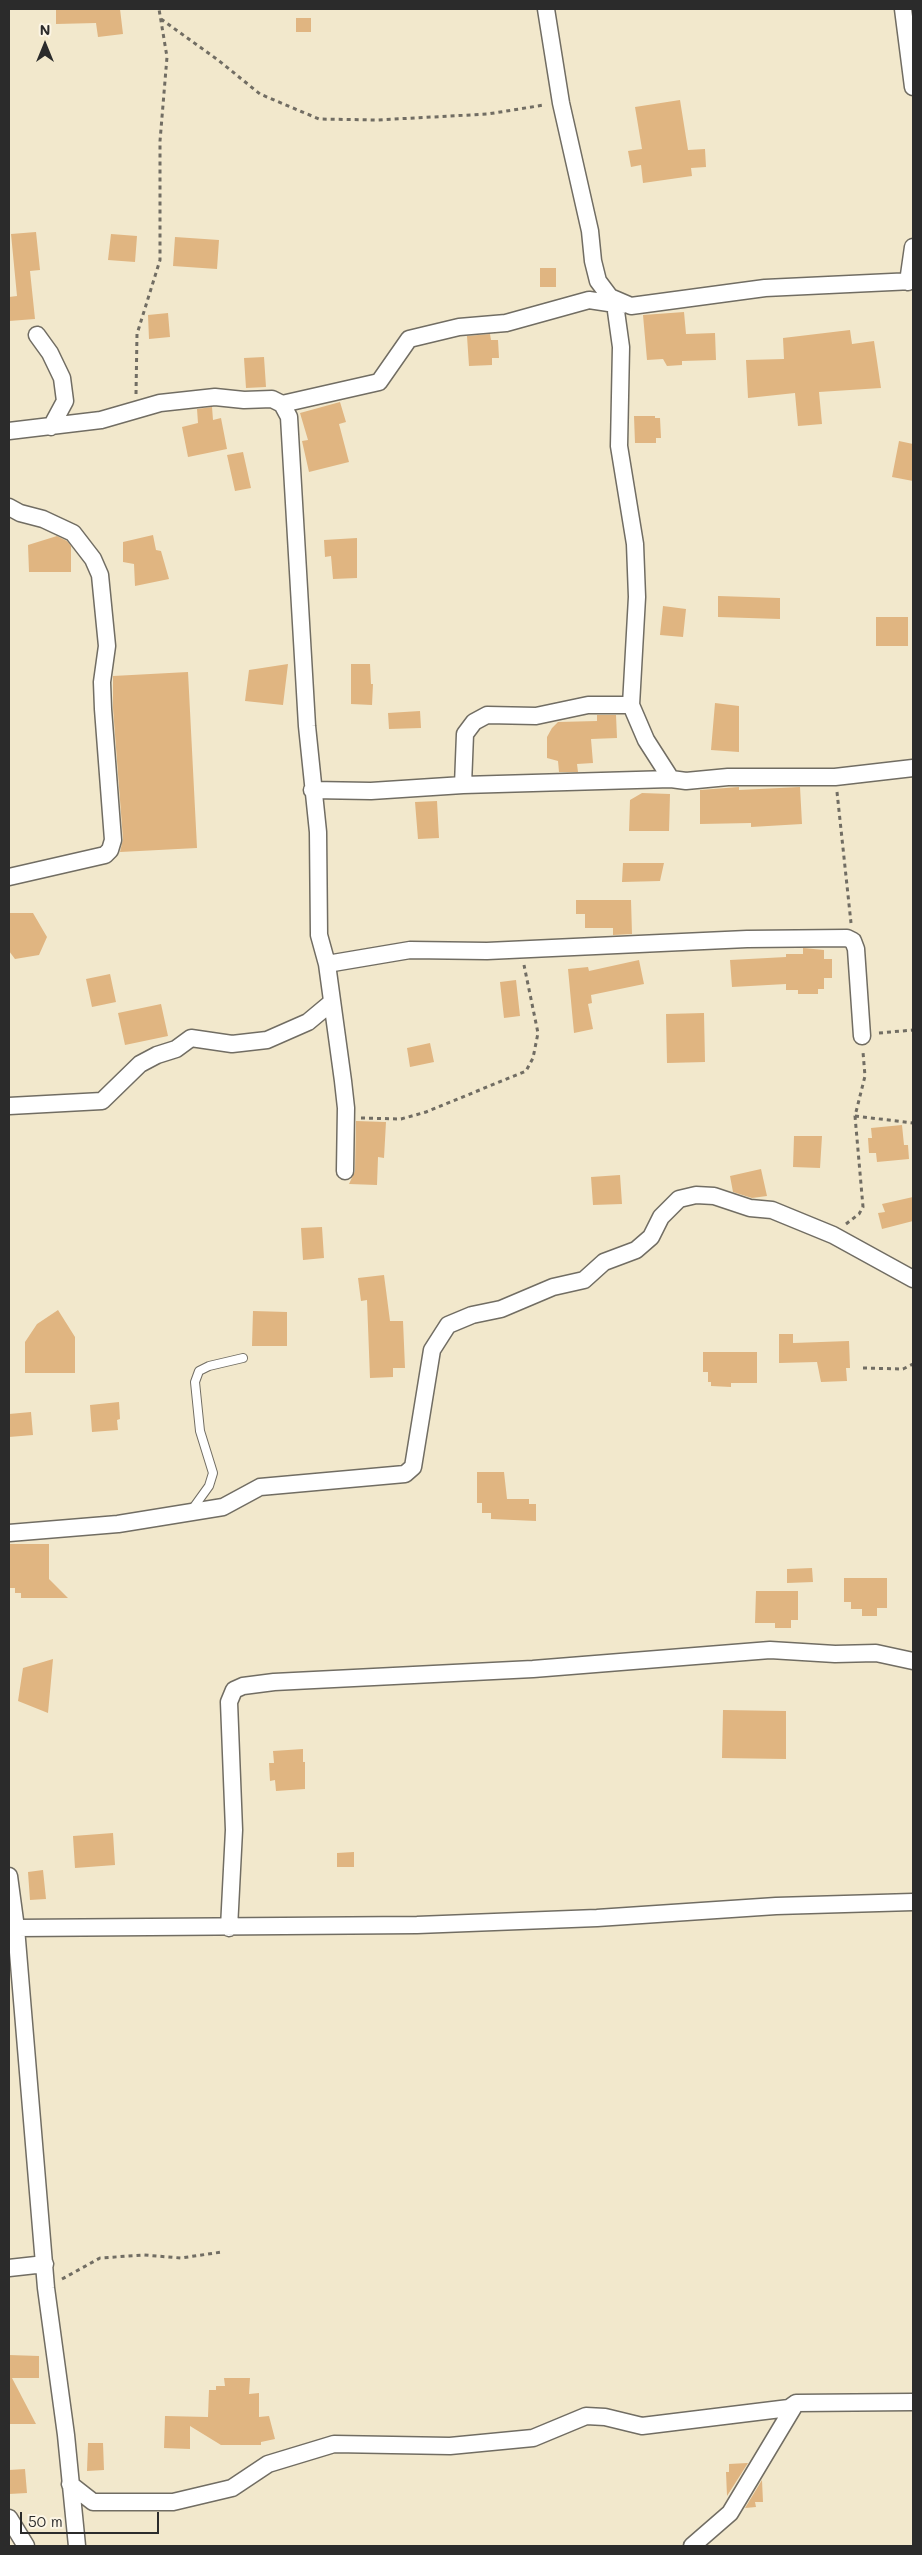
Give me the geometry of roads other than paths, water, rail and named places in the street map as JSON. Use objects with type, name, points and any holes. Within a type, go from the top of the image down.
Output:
[{"type":"street","points":[[546,9],[561,103],[590,231],[598,281],[610,296],[623,305]]},
{"type":"street","points":[[903,9],[913,87]]},
{"type":"street","points":[[282,404],[379,382],[409,339],[459,327],[473,328],[506,323],[590,300],[623,305],[765,288],[911,281],[913,247]]},
{"type":"street","points":[[623,305],[619,446],[635,544],[637,597],[631,705],[646,740],[671,779]]},
{"type":"street","points":[[37,335],[50,353],[63,386],[65,401],[51,427]]},
{"type":"street","points":[[9,431],[101,420],[135,412],[160,403],[215,397],[244,400],[272,399],[282,404],[289,417],[307,726],[312,790],[318,832],[319,935],[328,964],[343,1081],[346,1118],[345,1171]]},
{"type":"street","points":[[9,507],[20,513],[43,519],[73,533],[93,559],[100,575],[108,646],[102,691],[113,840],[110,850],[105,855],[9,877]]},
{"type":"street","points":[[463,785],[465,734],[474,722],[487,715],[536,716],[588,706],[631,705]]},
{"type":"street","points":[[312,790],[371,791],[463,785],[671,779],[686,782],[728,777],[835,777],[913,768]]},
{"type":"street","points":[[328,964],[410,950],[521,950],[809,937],[846,938],[853,941],[856,948],[862,1036]]},
{"type":"street","points":[[9,1106],[102,1101],[140,1064],[157,1055],[176,1049],[191,1038],[232,1044],[267,1040],[308,1022],[332,1002]]},
{"type":"street","points":[[9,1533],[118,1524],[223,1507],[260,1487],[405,1474],[413,1467],[432,1350],[448,1325],[472,1315],[501,1309],[553,1287],[584,1280],[604,1262],[636,1250],[651,1237],[662,1217],[679,1199],[696,1195],[714,1196],[750,1208],[772,1210],[833,1235],[913,1279]]},
{"type":"street","points":[[229,1928],[234,1830],[229,1702],[234,1690],[244,1686],[274,1682],[533,1669],[770,1650],[835,1654],[876,1653],[913,1661]]},
{"type":"street","points":[[9,1876],[16,1928],[46,2288],[66,2434],[77,2546]]},
{"type":"street","points":[[16,1928],[229,1928],[417,1925],[597,1918],[776,1906],[913,1902]]},
{"type":"street","points":[[9,2268],[45,2264]]},
{"type":"street","points":[[70,2484],[93,2502],[173,2502],[232,2488],[268,2464],[334,2444],[450,2446],[533,2438],[586,2416],[605,2417],[642,2426],[789,2408],[796,2403],[913,2402]]},
{"type":"street","points":[[692,2546],[730,2513],[796,2403]]},
{"type":"street","points":[[9,2518],[26,2546]]},
{"type":"lane","points":[[190,1513],[210,1486],[214,1473],[200,1431],[195,1382],[199,1371],[204,1368],[243,1358]]}]
